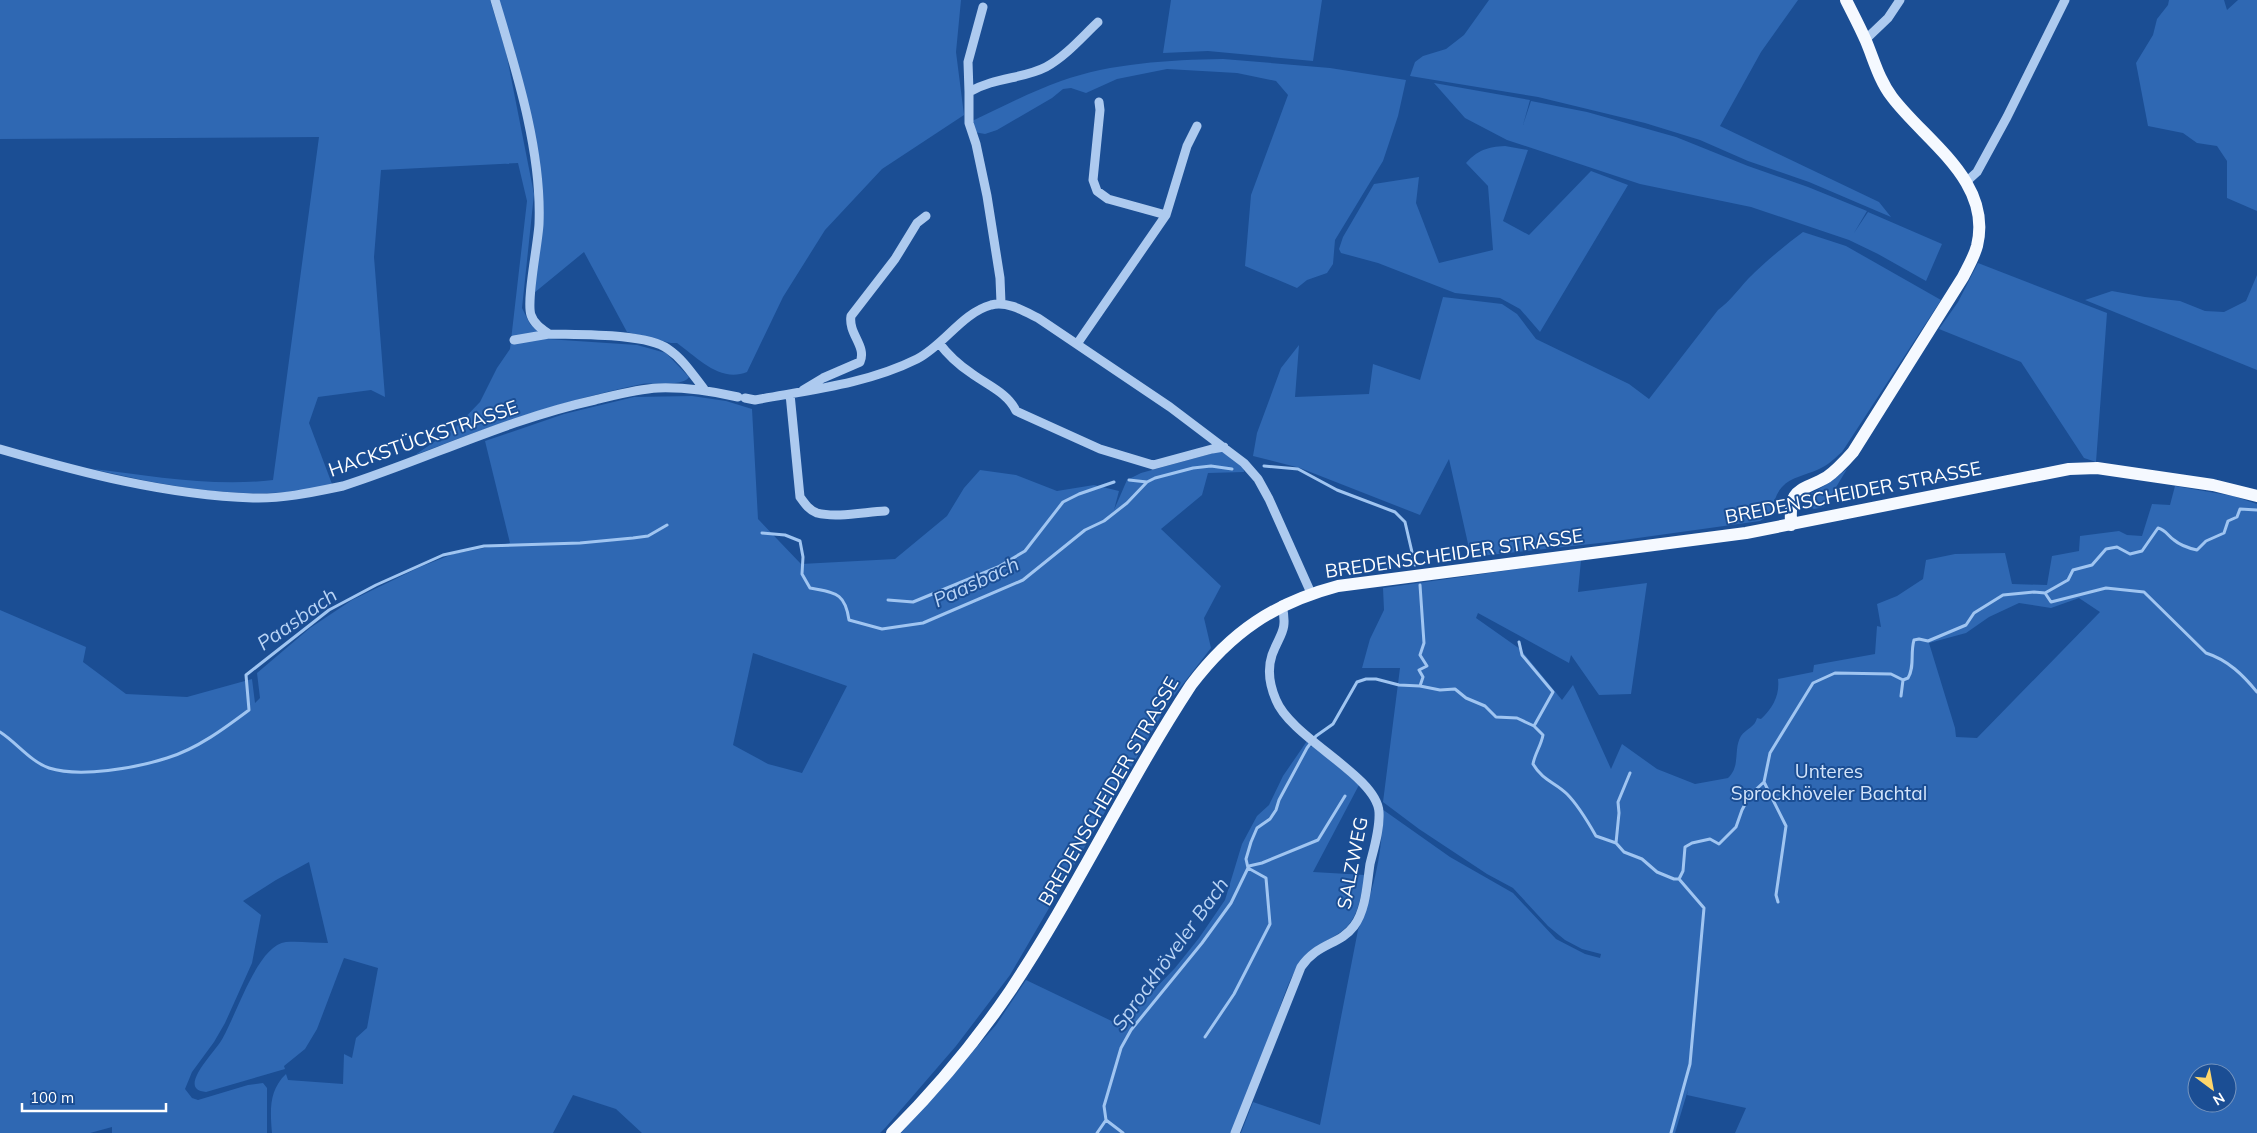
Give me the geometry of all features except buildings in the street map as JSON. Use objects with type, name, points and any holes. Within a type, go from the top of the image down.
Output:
[{"type":"main road","points":[[1792,525],[1790,507],[1793,498],[1806,486],[1835,471],[1853,452],[1964,278],[1974,256],[1979,236],[1976,204],[1966,182],[1946,156],[1891,96],[1883,83],[1846,0]]},
{"type":"main road","name":"BREDENSCHEIDER STRASSE","points":[[892,1133],[957,1060],[1009,992],[1191,685],[1204,667],[1230,640],[1246,627],[1282,605],[1311,594],[1369,581],[1746,533],[2057,470],[2084,467],[2213,485],[2257,496]]},
{"type":"street","points":[[495,0],[508,44],[534,150],[538,175],[539,224],[530,313],[535,322],[550,334]]},
{"type":"street","points":[[1865,40],[1888,18],[1900,0]]},
{"type":"street","points":[[1966,182],[1977,172],[2007,117],[2065,0]]},
{"type":"street","points":[[983,7],[968,62],[968,124],[982,168],[992,219],[1000,278],[1001,303],[1018,308],[1038,318],[1170,407],[1244,463],[1263,488],[1311,594]]},
{"type":"street","points":[[969,92],[996,80],[1045,67],[1066,53],[1098,22]]},
{"type":"street","points":[[1099,102],[1100,110],[1093,180],[1097,191],[1108,198],[1166,215]]},
{"type":"street","points":[[1077,344],[1166,215],[1187,146],[1197,126]]},
{"type":"street","points":[[800,392],[823,378],[860,362],[862,356],[861,348],[850,325],[851,316],[895,260],[917,223],[926,216]]},
{"type":"street","name":"HACKSTÜCKSTRASSE","points":[[0,449],[128,484],[185,492],[254,498],[287,495],[343,486],[506,425],[570,405],[637,390],[704,389],[755,400],[880,375],[919,358],[977,311],[1001,303]]},
{"type":"street","points":[[514,340],[550,334],[639,339],[654,342],[667,348],[679,358],[704,389]]},
{"type":"street","points":[[939,343],[948,354],[970,373],[1011,400],[1016,410],[1100,449],[1153,465],[1224,447]]},
{"type":"street","points":[[790,394],[800,497],[806,506],[817,513],[843,514],[885,511]]},
{"type":"street","name":"SALZWEG","points":[[1235,1133],[1301,967],[1313,953],[1349,933],[1358,921],[1378,824],[1378,806],[1370,792],[1350,772],[1306,736],[1285,715],[1277,702],[1271,688],[1270,666],[1272,655],[1284,630],[1285,619],[1282,605]]},
{"type":"green space","points":[[0,0],[490,0],[506,52],[534,194],[522,308],[530,324],[547,339],[637,345],[666,353],[689,377],[681,382],[642,384],[613,390],[555,406],[499,424],[415,455],[456,427],[480,402],[497,368],[510,349],[527,201],[518,163],[381,170],[374,257],[385,397],[371,390],[318,397],[309,423],[332,484],[304,490],[274,493],[243,493],[181,487],[93,469],[205,481],[250,482],[273,480],[319,137],[0,139]]},
{"type":"green space","points":[[499,0],[961,0],[956,52],[964,115],[882,169],[825,230],[783,297],[747,372],[737,375],[719,372],[701,362],[677,343],[627,332],[584,252],[534,293],[543,193],[519,70]]},
{"type":"green space","points":[[1171,0],[1322,0],[1313,61],[1208,51],[1163,53]]},
{"type":"green space","points":[[1489,0],[1798,0],[1761,52],[1720,126],[1879,202],[1891,217],[1809,182],[1748,161],[1700,140],[1645,123],[1538,97],[1410,76],[1415,62],[1423,56],[1446,49],[1464,35]]},
{"type":"green space","points":[[2169,0],[2224,0],[2227,10],[2238,0],[2257,0],[2257,211],[2227,198],[2227,161],[2217,146],[2197,143],[2183,133],[2148,126],[2136,63],[2153,35],[2157,19],[2168,5]]},
{"type":"green space","points":[[1223,59],[1330,68],[1406,80],[1398,116],[1383,161],[1335,240],[1333,264],[1327,273],[1307,280],[1297,288],[1245,266],[1251,195],[1288,95],[1276,81],[1237,73],[1167,69],[1117,79],[1086,93],[1071,88],[1063,89],[1052,98],[997,130],[985,134],[974,132],[970,122],[1038,90],[1061,81],[1100,70],[1120,66],[1182,60]]},
{"type":"green space","points":[[1434,83],[1530,100],[1523,125],[1531,101],[1587,112],[1676,137],[1867,211],[1854,233],[1868,212],[1942,244],[1926,281],[1849,240],[1751,207],[1640,184],[1507,140],[1465,118]]},
{"type":"green space","points":[[1505,146],[1528,150],[1503,221],[1529,235],[1591,171],[1628,185],[1540,332],[1520,309],[1500,298],[1455,293],[1378,263],[1341,253],[1339,249],[1343,237],[1374,184],[1419,177],[1416,203],[1439,263],[1493,250],[1488,186],[1466,163],[1483,150]]},
{"type":"green space","points":[[1803,232],[1846,246],[1941,300],[1842,452],[1824,466],[1794,479],[1782,487],[1776,496],[1772,509],[1760,521],[1609,542],[1471,557],[1449,459],[1420,515],[1300,468],[1253,456],[1257,433],[1281,368],[1299,345],[1295,397],[1369,394],[1373,364],[1420,380],[1443,297],[1502,304],[1517,314],[1536,339],[1629,384],[1649,399],[1718,310],[1761,266]]},
{"type":"green space","points":[[1978,263],[2107,313],[2096,462],[2084,458],[2021,362],[1939,329],[1958,302]]},
{"type":"green space","points":[[2257,275],[2257,370],[2085,300],[2112,291],[2180,301],[2205,311],[2224,312],[2246,301]]},
{"type":"green space","points":[[692,396],[726,401],[752,409],[758,519],[801,564],[895,559],[947,516],[964,488],[980,470],[1016,475],[1057,491],[1094,485],[1119,491],[1114,510],[1127,480],[1141,473],[1221,451],[1243,464],[1244,472],[1208,473],[1202,495],[1161,529],[1221,586],[1204,618],[1211,648],[1169,702],[1010,975],[956,1046],[880,1133],[642,1133],[616,1109],[573,1095],[553,1133],[272,1133],[272,1101],[276,1087],[286,1074],[288,1080],[343,1084],[344,1054],[352,1058],[356,1038],[367,1028],[378,968],[344,958],[317,1029],[305,1049],[284,1066],[285,1069],[206,1092],[198,1090],[195,1085],[200,1070],[221,1041],[248,984],[266,955],[275,946],[286,942],[328,943],[309,862],[243,901],[261,915],[252,963],[225,1023],[192,1072],[185,1089],[192,1098],[198,1100],[248,1085],[263,1083],[267,1088],[267,1133],[112,1133],[112,1127],[90,1133],[0,1133],[0,610],[86,647],[83,662],[126,694],[187,697],[252,679],[255,703],[260,698],[257,673],[310,628],[352,600],[420,567],[453,554],[510,543],[485,441],[564,414],[634,397]],"holes":[[[753,653],[847,686],[802,773],[768,764],[733,745]]]},
{"type":"green space","points":[[1847,469],[1824,507],[1814,509],[1810,507],[1810,500],[1806,499],[1807,496],[1829,483]]},
{"type":"green space","name":"Unteres Sprockhöveler Bachtal","points":[[2175,486],[2233,496],[2257,504],[2257,1133],[1735,1133],[1746,1108],[1687,1095],[1688,1090],[1675,1133],[1241,1133],[1253,1102],[1320,1125],[1358,930],[1376,871],[1381,840],[1382,809],[1450,857],[1513,893],[1556,939],[1585,954],[1600,958],[1601,954],[1582,949],[1565,940],[1548,926],[1513,888],[1487,874],[1419,829],[1383,802],[1400,668],[1362,668],[1370,639],[1384,610],[1383,588],[1581,560],[1578,592],[1647,583],[1631,694],[1599,695],[1571,655],[1569,663],[1478,613],[1476,618],[1520,649],[1562,700],[1573,685],[1611,769],[1622,744],[1657,769],[1695,784],[1728,778],[1732,773],[1736,763],[1737,746],[1741,736],[1754,724],[1757,718],[1761,719],[1772,706],[1777,696],[1778,679],[1813,672],[1814,665],[1875,654],[1877,626],[1881,627],[1877,604],[1897,596],[1923,579],[1926,560],[1955,554],[2005,553],[2012,584],[2047,585],[2052,556],[2079,551],[2080,536],[2119,531],[2127,535],[2142,536],[2152,504],[2170,505]],"holes":[[[2079,598],[2100,612],[1977,738],[1956,737],[1955,728],[1929,643],[1966,633],[1989,617],[2019,603],[2051,608]]]},
{"type":"green space","points":[[1307,741],[1311,747],[1313,745],[1359,785],[1313,872],[1365,875],[1356,913],[1348,926],[1309,952],[1295,970],[1231,1133],[901,1133],[996,1025],[1026,980],[1120,1025],[1175,968],[1199,938],[1225,900],[1242,844],[1257,816],[1269,805],[1283,776]]},
{"type":"waterway","name":"Paasbach","points":[[762,533],[785,535],[800,541],[803,557],[802,574],[810,588],[837,595],[845,604],[849,620],[882,629],[923,623],[1023,580],[1085,530],[1104,521],[1127,503],[1147,482],[1155,478],[1193,468],[1211,466],[1232,469]]},
{"type":"waterway","name":"Paasbach","points":[[1264,466],[1298,469],[1337,490],[1395,512],[1405,522],[1415,565]]},
{"type":"waterway","points":[[1129,480],[1147,482]]},
{"type":"waterway","points":[[888,600],[913,602],[998,567],[1025,551],[1063,502],[1079,494],[1114,482]]},
{"type":"waterway","name":"Sprockhöveler Bach","points":[[1097,1133],[1106,1120],[1104,1106],[1121,1048],[1131,1030],[1202,943],[1231,903],[1248,868],[1246,859],[1257,828],[1270,819],[1307,748],[1316,736],[1333,724],[1357,682],[1366,679],[1376,679],[1399,685],[1420,686],[1440,690],[1455,689],[1466,698],[1485,706],[1496,717],[1517,718],[1534,726],[1543,735],[1533,764],[1545,778],[1563,790],[1571,799],[1583,814],[1596,836],[1616,843],[1624,852],[1642,859],[1657,872],[1674,879],[1679,879],[1683,871],[1685,847],[1692,843],[1710,839],[1719,844],[1736,827],[1750,795],[1764,782],[1770,753],[1813,683],[1835,673],[1891,674],[1903,680],[1908,678],[1910,673],[1914,640],[1928,641],[1966,625],[1974,613],[2003,595],[2034,592],[2045,593],[2068,580],[2073,570],[2092,565],[2106,549],[2117,547],[2130,554],[2142,551],[2158,528],[2179,544],[2197,550],[2206,541],[2224,533],[2228,521],[2237,517],[2240,509],[2257,510]]},
{"type":"waterway","name":"Paasbach","points":[[0,732],[42,765],[62,771],[92,772],[124,768],[167,758],[200,744],[249,710],[246,675],[329,610],[376,585],[443,555],[484,546],[580,543],[633,538],[648,536],[667,525]]},
{"type":"waterway","name":"Paasbach","points":[[1420,585],[1424,643],[1420,655],[1427,666],[1419,670],[1423,677],[1420,686]]},
{"type":"waterway","name":"Sprockhöveler Bach","points":[[2045,593],[2051,602],[2106,588],[2144,592],[2206,653],[2234,669],[2257,692]]},
{"type":"waterway","points":[[1519,642],[1522,655],[1553,692],[1534,726]]},
{"type":"waterway","points":[[1901,696],[1903,680]]},
{"type":"waterway","points":[[1616,843],[1619,813],[1618,802],[1630,773]]},
{"type":"waterway","points":[[1764,782],[1786,826],[1776,895],[1778,902]]},
{"type":"waterway","points":[[1249,866],[1262,863],[1318,840],[1345,796]]},
{"type":"waterway","points":[[1205,1037],[1234,994],[1270,924],[1266,878],[1248,868]]},
{"type":"waterway","points":[[1671,1133],[1690,1064],[1704,908],[1679,879]]},
{"type":"waterway","points":[[1106,1120],[1123,1133]]}]
